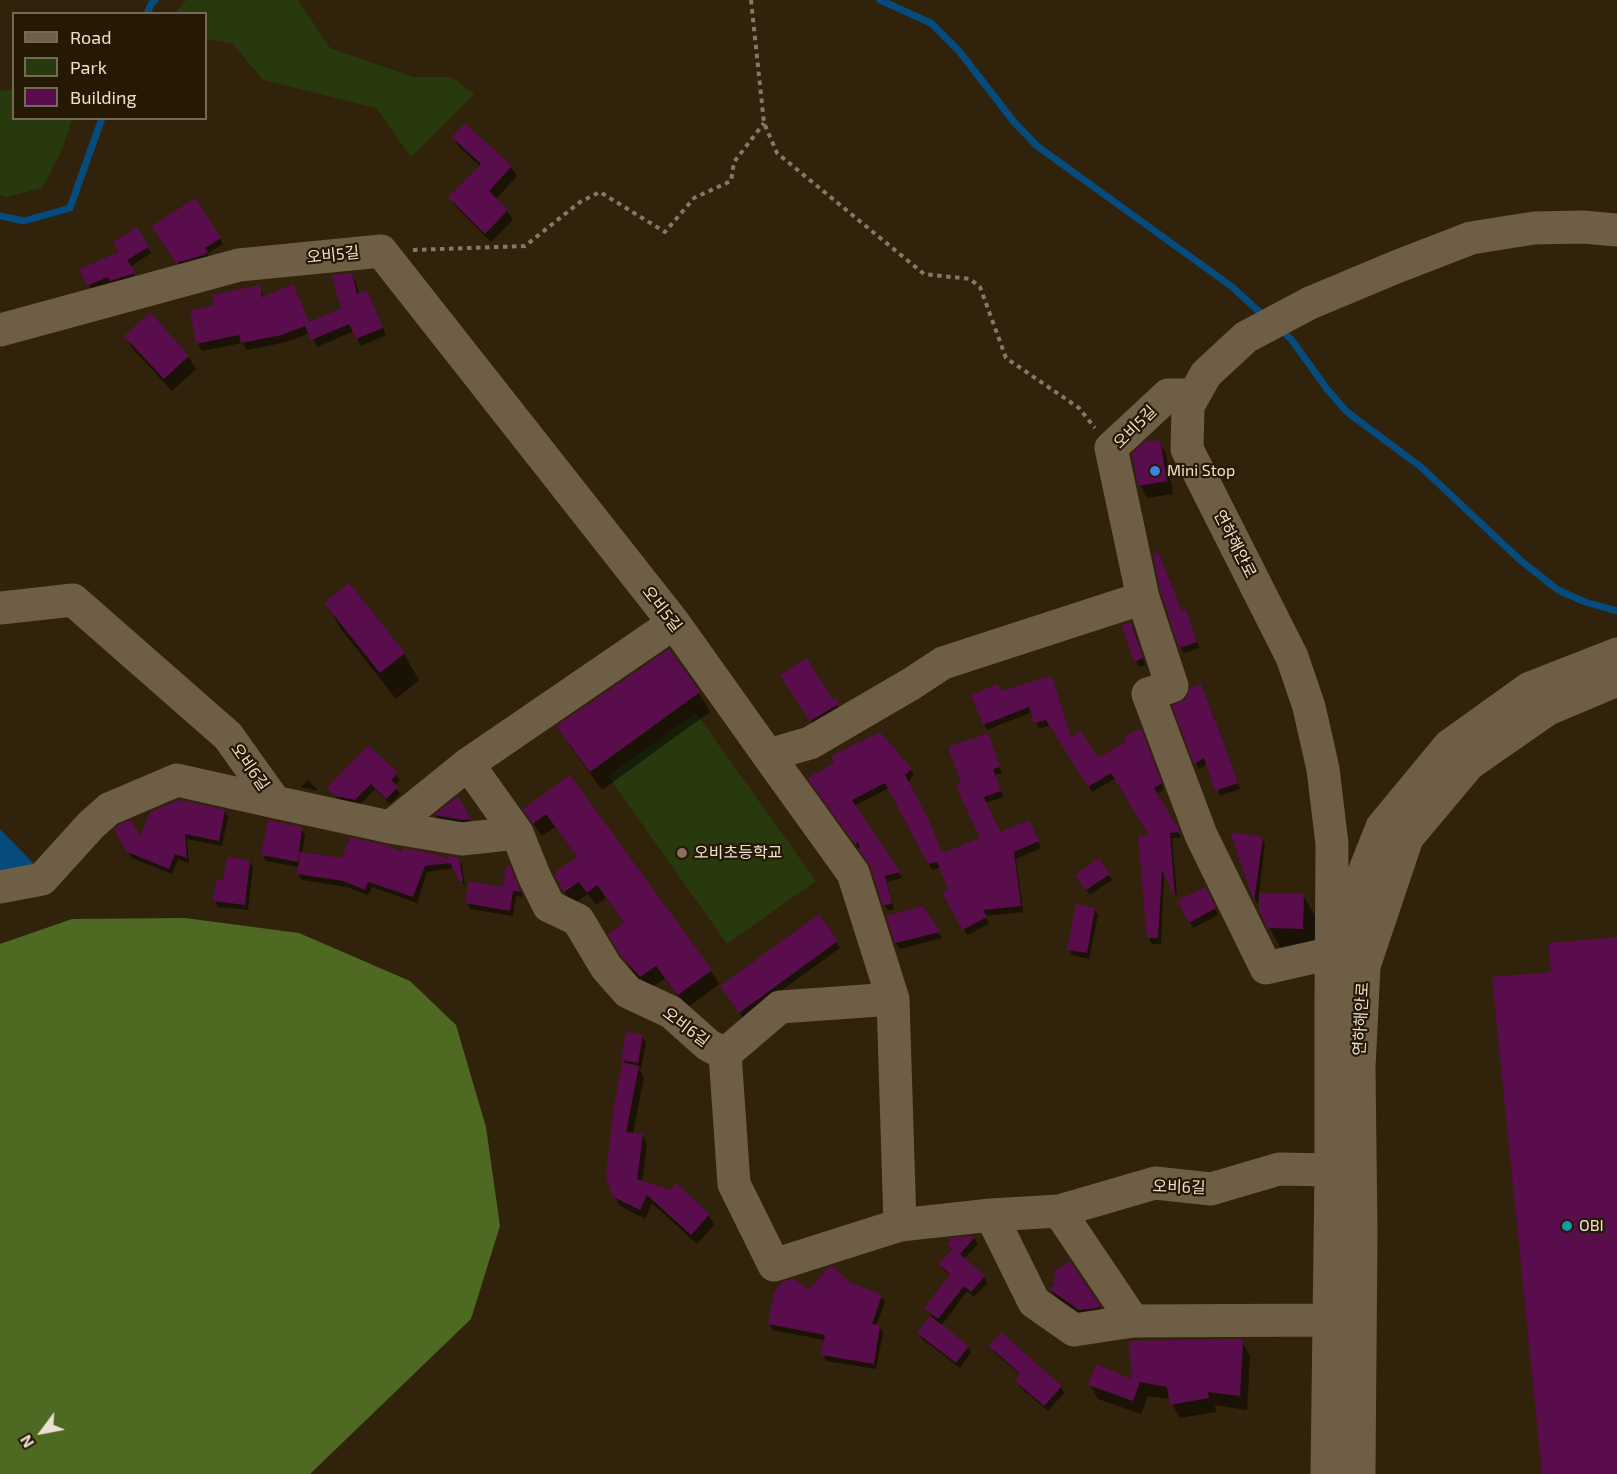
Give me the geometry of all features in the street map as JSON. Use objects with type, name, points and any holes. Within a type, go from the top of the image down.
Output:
[{"type":"street","name":"연하해안로","points":[[1327,1474],[1332,844],[1323,770],[1310,707],[1292,657],[1187,449],[1188,406],[1206,374],[1246,337],[1320,298],[1471,238],[1534,228],[1583,227],[1617,230]]},
{"type":"street","name":"오비5길","points":[[0,330],[240,265],[381,250],[674,623],[853,873],[893,999],[900,1225]]},
{"type":"street","name":"오비5길","points":[[1194,395],[1168,395],[1111,448],[1143,598],[1172,686],[1148,694],[1201,835],[1266,968],[1332,953]]},
{"type":"street","points":[[768,755],[810,743],[943,663],[1143,598]]},
{"type":"street","name":"오비6길","points":[[0,608],[73,600],[228,736],[275,802],[390,827],[462,839],[518,833],[549,906],[578,920],[606,967],[628,992],[671,1012],[708,1046],[725,1054],[734,1185],[774,1265],[900,1225],[992,1215],[1059,1211],[1155,1183],[1211,1189],[1279,1169],[1331,1170]]},
{"type":"street","points":[[390,827],[468,764],[674,623]]},
{"type":"street","name":"연하해안로","points":[[1331,1000],[1355,895],[1382,827],[1449,746],[1530,688],[1617,654]]},
{"type":"street","name":"연하해안로","points":[[1359,1474],[1361,1232],[1359,1068],[1364,966],[1407,838],[1469,764],[1548,710],[1617,680]]},
{"type":"street","points":[[468,764],[518,833]]},
{"type":"street","points":[[0,887],[42,879],[91,825],[109,809],[177,780],[275,802]]},
{"type":"street","points":[[725,1054],[780,1007],[893,999]]},
{"type":"street","points":[[1059,1211],[1133,1321]]},
{"type":"street","points":[[992,1215],[1034,1302],[1074,1330],[1133,1321],[1329,1320]]},
{"type":"path","points":[[751,0],[764,123],[777,153],[924,274],[970,279],[980,287],[1006,358],[1080,408],[1111,448]]},
{"type":"path","points":[[381,250],[525,246],[580,202],[600,192],[665,232],[694,198],[731,181],[735,162],[764,123]]},
{"type":"green space","points":[[186,0],[298,0],[330,48],[413,77],[452,77],[474,94],[411,157],[376,108],[263,80],[232,43],[207,39],[207,12],[176,12]]},
{"type":"green space","points":[[12,89],[12,120],[72,120],[62,150],[42,188],[6,197],[0,195],[0,91]]},
{"type":"green space","points":[[696,713],[816,881],[727,944],[608,776]]},
{"type":"green space","points":[[185,918],[299,933],[410,981],[456,1025],[486,1127],[500,1226],[471,1319],[310,1474],[0,1474],[0,944],[72,919]]},
{"type":"water","points":[[0,829],[36,866],[0,875]]},
{"type":"building","points":[[465,123],[512,166],[489,191],[508,210],[485,234],[448,197],[481,164],[452,137]]},
{"type":"building","points":[[195,198],[221,238],[205,248],[208,252],[204,255],[176,263],[152,226]]},
{"type":"building","points":[[137,227],[149,247],[127,260],[136,273],[110,281],[108,277],[87,286],[79,269],[119,252],[113,242]]},
{"type":"building","points":[[352,273],[357,294],[367,290],[383,328],[356,339],[349,324],[311,340],[305,326],[282,335],[241,343],[239,335],[196,344],[190,310],[214,305],[212,295],[260,285],[262,297],[293,284],[309,322],[342,308],[332,275]]},
{"type":"building","points":[[150,312],[189,356],[164,379],[124,336]]},
{"type":"building","points":[[1160,440],[1167,481],[1138,486],[1132,454],[1145,442]]},
{"type":"building","points":[[1158,552],[1182,611],[1186,609],[1197,642],[1179,648],[1161,593],[1153,554]]},
{"type":"building","points":[[349,583],[405,653],[380,673],[324,603]]},
{"type":"building","points":[[1131,622],[1143,658],[1134,662],[1122,625]]},
{"type":"building","points":[[669,649],[700,692],[590,772],[556,726]]},
{"type":"building","points":[[807,658],[832,699],[836,698],[839,704],[810,721],[780,675]]},
{"type":"building","points":[[1052,677],[1071,737],[1081,731],[1098,758],[1126,741],[1124,737],[1141,728],[1162,783],[1154,788],[1180,832],[1170,833],[1175,897],[1162,871],[1158,938],[1147,938],[1138,836],[1149,835],[1111,773],[1088,787],[1046,720],[1034,723],[1029,707],[983,725],[971,695],[998,684],[1001,691]]},
{"type":"building","points":[[1201,684],[1238,783],[1215,791],[1204,758],[1194,764],[1172,706],[1186,699],[1190,688]]},
{"type":"building","points":[[880,732],[912,769],[905,775],[929,820],[942,853],[980,838],[956,786],[961,784],[948,747],[988,733],[1000,767],[993,769],[1001,791],[984,797],[1000,832],[1029,820],[1039,841],[1014,852],[1021,906],[983,910],[987,917],[962,930],[942,892],[948,889],[937,862],[928,864],[885,783],[852,800],[900,872],[885,876],[892,903],[883,906],[871,867],[860,851],[858,842],[855,844],[807,778],[834,763],[831,756]]},
{"type":"building","points":[[368,745],[398,773],[391,780],[398,787],[386,799],[371,784],[355,800],[335,796],[327,788]]},
{"type":"building","points":[[570,775],[712,970],[678,995],[656,966],[640,977],[621,956],[608,934],[624,923],[597,885],[587,893],[579,882],[564,892],[554,874],[577,857],[546,814],[533,824],[523,809]]},
{"type":"building","points":[[458,796],[471,819],[463,820],[434,815]]},
{"type":"building","points":[[179,800],[225,810],[219,841],[185,834],[187,858],[175,854],[169,869],[127,852],[114,830],[119,825],[131,820],[140,836],[150,812]]},
{"type":"building","points":[[268,820],[302,827],[298,862],[261,855]]},
{"type":"building","points":[[1230,832],[1263,837],[1254,902],[1253,899]]},
{"type":"building","points":[[350,837],[385,845],[402,852],[403,848],[448,859],[446,855],[459,858],[463,881],[460,882],[450,863],[425,866],[413,897],[368,882],[365,890],[343,881],[297,874],[300,852],[342,858]]},
{"type":"building","points":[[227,857],[250,860],[245,905],[213,901],[216,880],[223,880]]},
{"type":"building","points":[[1099,858],[1110,874],[1086,890],[1075,875]]},
{"type":"building","points":[[506,866],[510,866],[521,892],[513,891],[510,911],[465,903],[469,881],[503,887]]},
{"type":"building","points":[[1205,887],[1216,908],[1189,923],[1177,901]]},
{"type":"building","points":[[1259,893],[1304,893],[1303,929],[1267,928],[1259,910]]},
{"type":"building","points":[[1076,904],[1095,908],[1087,953],[1067,950]]},
{"type":"building","points":[[923,906],[940,932],[895,943],[886,916]]},
{"type":"building","points":[[819,914],[838,941],[739,1013],[720,986]]},
{"type":"building","name":"OBI","points":[[1617,937],[1617,1474],[1542,1474],[1492,977],[1551,972],[1548,943]]},
{"type":"building","points":[[626,1032],[643,1035],[638,1063],[621,1060]]},
{"type":"building","points":[[622,1062],[639,1066],[626,1132],[643,1134],[637,1179],[670,1190],[676,1183],[710,1214],[691,1235],[647,1195],[640,1210],[613,1197],[606,1176],[613,1112]]},
{"type":"building","points":[[974,1236],[960,1254],[985,1276],[971,1292],[964,1286],[938,1319],[924,1308],[950,1274],[939,1264],[952,1249],[947,1244],[952,1238]]},
{"type":"building","points":[[1070,1261],[1100,1306],[1097,1308],[1079,1310],[1049,1289],[1055,1285],[1052,1280],[1056,1278],[1052,1273]]},
{"type":"building","points":[[833,1266],[851,1283],[882,1295],[872,1324],[880,1325],[874,1364],[821,1355],[825,1335],[768,1324],[774,1293],[782,1282],[793,1278],[809,1289],[829,1267]]},
{"type":"building","points":[[930,1316],[969,1346],[956,1363],[917,1333]]},
{"type":"building","points":[[1001,1332],[1062,1386],[1044,1406],[1015,1381],[1020,1374],[989,1346]]},
{"type":"building","points":[[1243,1340],[1240,1396],[1208,1392],[1209,1398],[1170,1405],[1167,1387],[1140,1382],[1133,1401],[1088,1385],[1096,1364],[1132,1379],[1129,1341]]},
{"type":"waterway","points":[[148,12],[155,0]]},
{"type":"waterway","points":[[880,0],[931,23],[959,51],[1014,122],[1037,146],[1231,286],[1265,317]]},
{"type":"waterway","points":[[0,216],[24,221],[70,208],[101,120]]},
{"type":"waterway","points":[[1281,330],[1291,339],[1327,389],[1347,412],[1421,467],[1520,560],[1558,590],[1585,602],[1617,611]]},
{"type":"place","name":"Mini Stop","points":[[1155,471]]},
{"type":"place","name":"오비초등학교","points":[[682,853]]},
{"type":"place","name":"OBI","points":[[1567,1226]]}]
